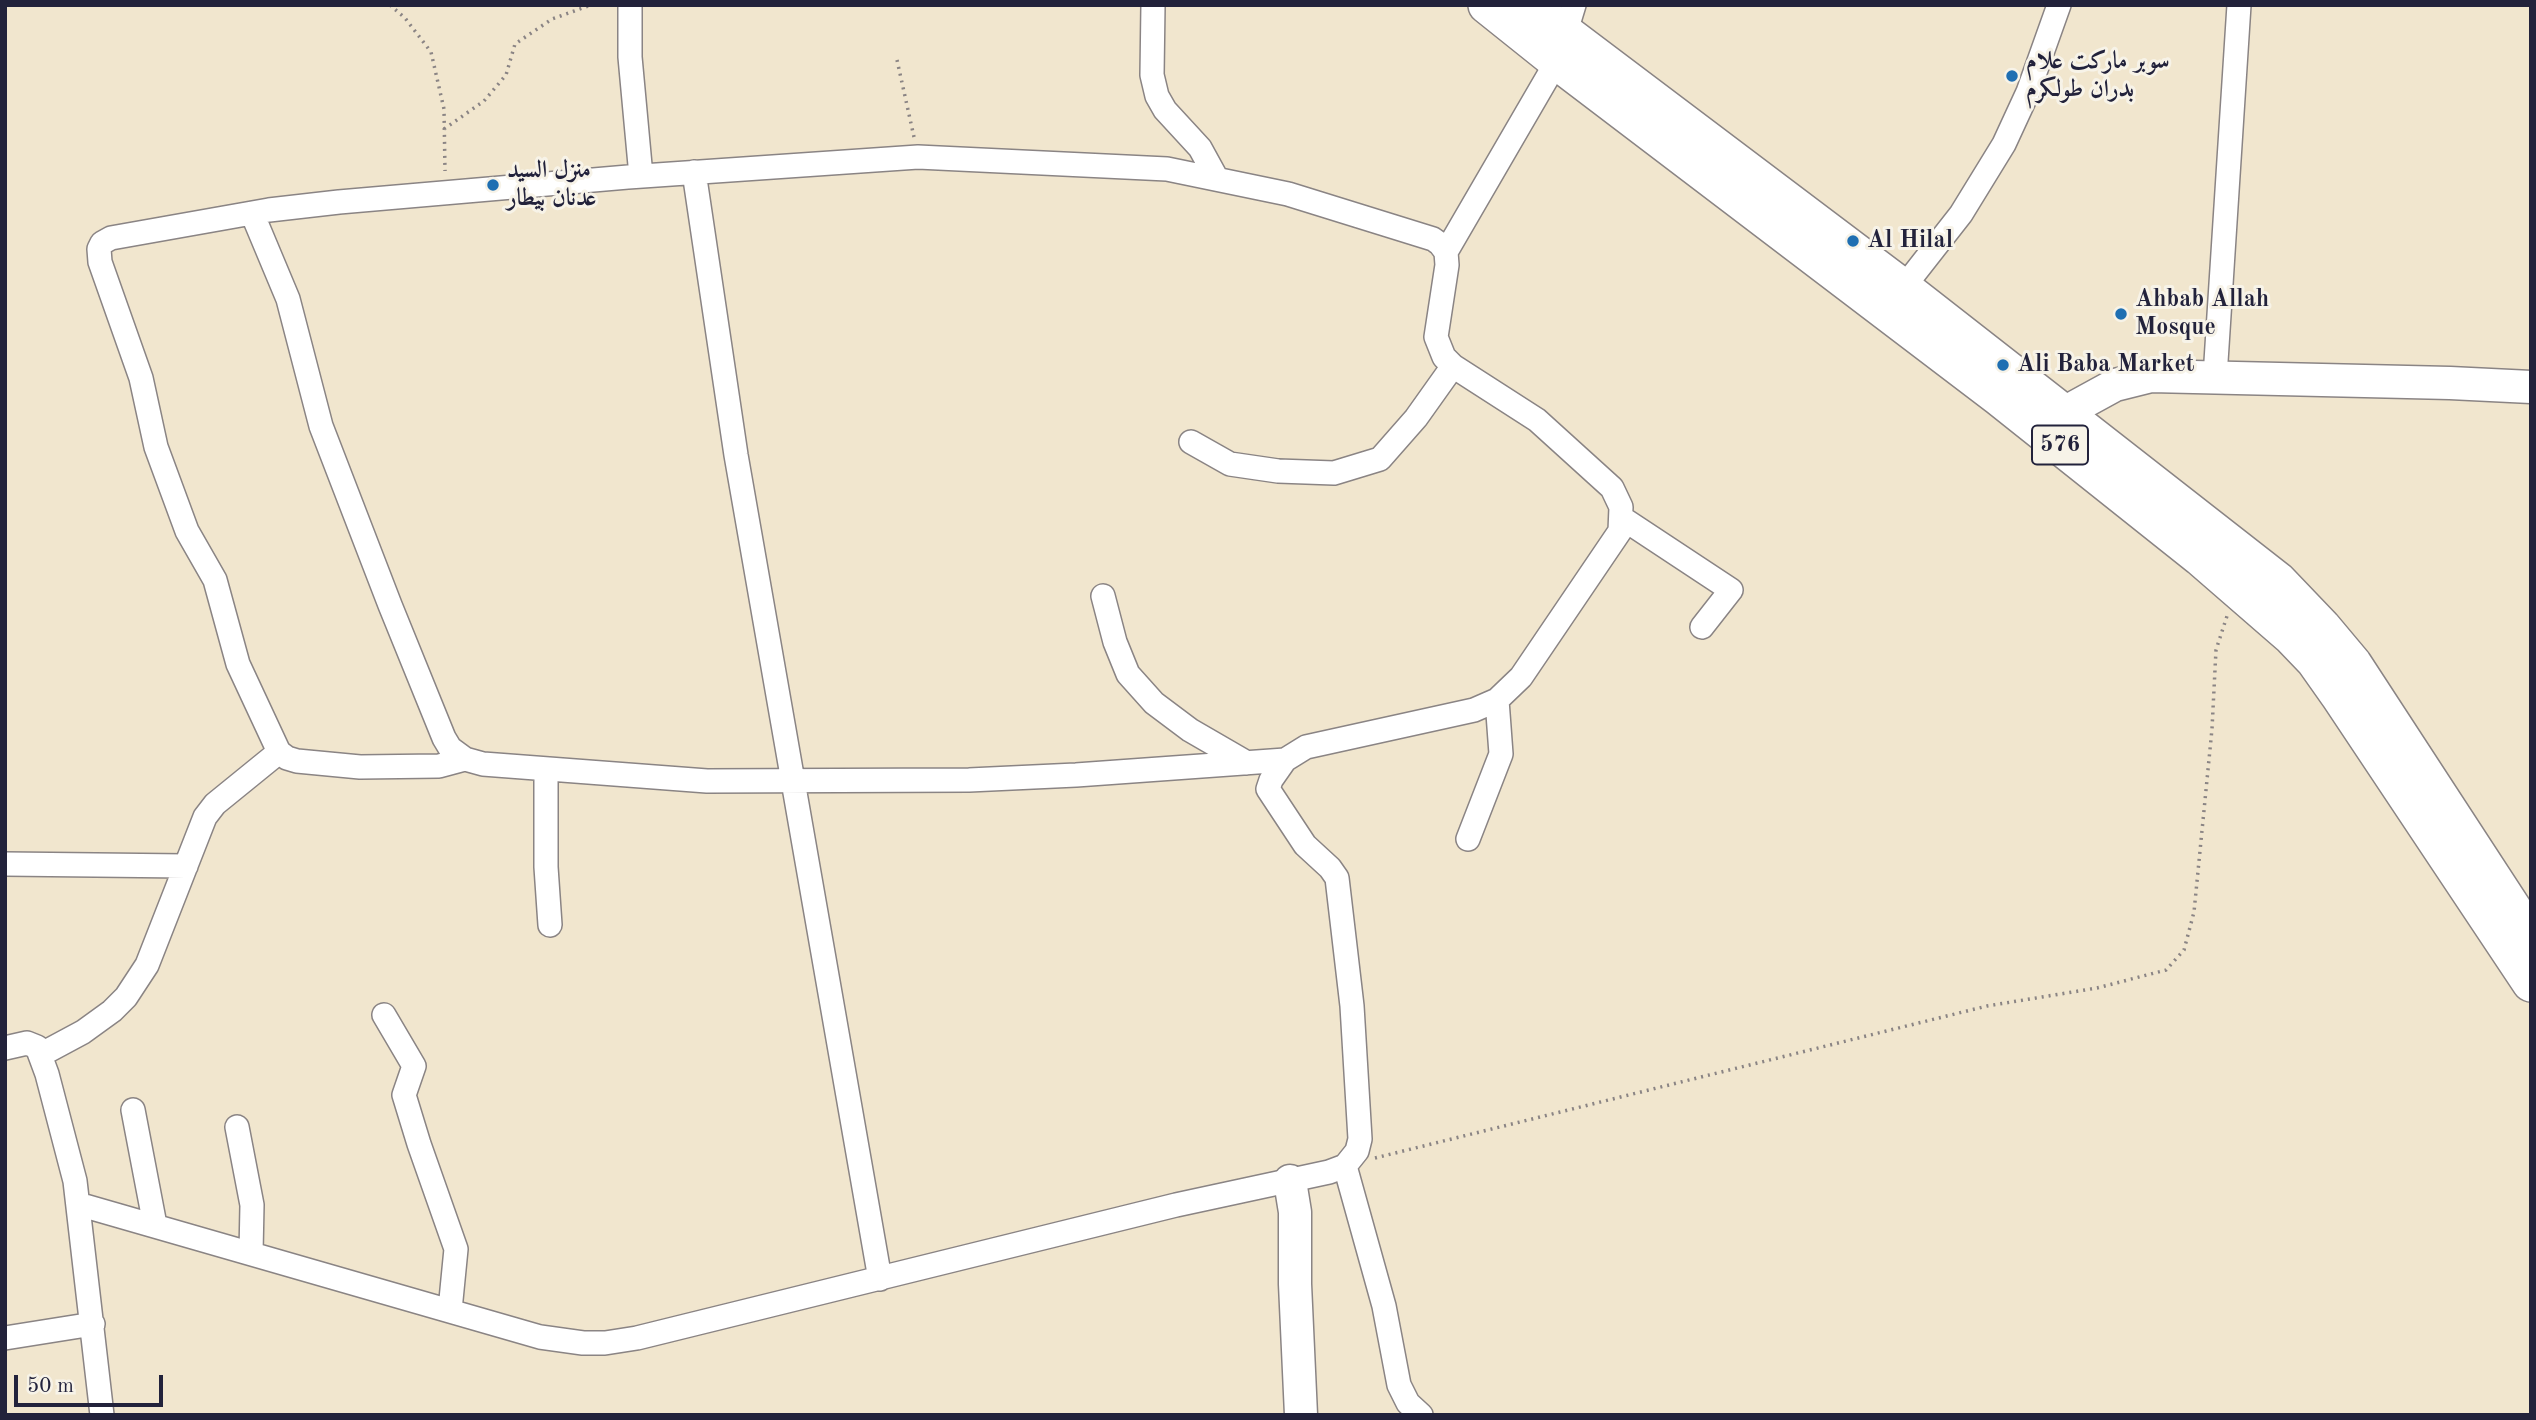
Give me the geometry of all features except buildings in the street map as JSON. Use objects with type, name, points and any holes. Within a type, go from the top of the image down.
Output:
[{"type":"main road","name":"576","points":[[1487,5],[1566,33],[1998,397],[2200,557],[2291,636],[2315,662],[2531,983]]},
{"type":"main road","name":"576","points":[[1528,5],[1903,288],[2278,581],[2353,664],[2531,937]]},
{"type":"street","points":[[630,5],[630,57],[641,176]]},
{"type":"street","points":[[1153,5],[1152,75],[1157,96],[1165,110],[1200,148],[1217,180]]},
{"type":"street","points":[[1903,288],[1961,214],[2004,144],[2028,92],[2059,5]]},
{"type":"street","points":[[2214,377],[2239,5]]},
{"type":"street","points":[[1446,252],[1566,33]]},
{"type":"street","points":[[78,1204],[561,1341],[605,1343],[637,1338],[1345,1166],[1357,1151],[1360,1139],[1352,1006],[1337,878],[1330,867],[1305,845],[1268,789],[1277,769],[1285,760],[1295,752],[1315,744],[1474,710],[1497,700],[1521,677],[1620,531],[1622,518],[1618,497],[1605,481],[1537,420],[1453,366],[1444,357],[1436,337],[1447,265],[1446,252],[1440,244],[1433,239],[1288,194],[1167,170],[918,156],[339,202],[252,213],[111,238],[102,243],[99,255],[141,378],[156,447],[187,531],[215,580],[239,664],[279,752],[297,761],[360,767],[439,766],[465,759]]},
{"type":"street","points":[[694,172],[736,455],[880,1279]]},
{"type":"street","points":[[252,213],[288,299],[321,426],[380,579],[444,738],[450,748],[465,759],[483,764],[706,781],[969,780],[1285,760]]},
{"type":"street","points":[[1191,442],[1230,464],[1278,471],[1334,473],[1346,470],[1380,459],[1416,418],[1453,366]]},
{"type":"street","points":[[2062,414],[2095,394],[2133,379],[2170,374],[2531,387]]},
{"type":"street","points":[[1622,518],[1731,590],[1702,627]]},
{"type":"street","points":[[1103,596],[1115,642],[1128,674],[1163,710],[1190,730],[1247,763]]},
{"type":"street","points":[[1468,838],[1501,754],[1497,700]]},
{"type":"street","points":[[42,1054],[83,1032],[126,998],[147,965],[205,817],[215,804],[279,752]]},
{"type":"street","points":[[546,769],[546,867],[550,925]]},
{"type":"street","points":[[5,864],[186,866]]},
{"type":"street","points":[[384,1015],[414,1066],[404,1095],[456,1249],[450,1310]]},
{"type":"street","points":[[5,1048],[27,1043],[37,1047],[42,1054],[75,1181],[102,1415]]},
{"type":"street","points":[[134,1110],[155,1225]]},
{"type":"street","points":[[237,1127],[252,1205],[251,1253]]},
{"type":"street","points":[[1345,1166],[1384,1306],[1399,1385],[1408,1403],[1421,1415]]},
{"type":"street","points":[[1290,1181],[1295,1212],[1294,1272],[1301,1415]]},
{"type":"street","points":[[5,1338],[93,1324]]},
{"type":"path","points":[[390,5],[405,18],[431,52],[444,109],[448,193]]},
{"type":"path","points":[[444,129],[484,101],[506,75],[515,44],[552,19],[591,5]]},
{"type":"path","points":[[898,60],[918,156]]},
{"type":"path","points":[[1345,1166],[1987,1006],[2096,988],[2166,970],[2184,950],[2194,912],[2212,729],[2216,650],[2228,614],[2244,595]]},
{"type":"place","name":"سوبر ماركت علام بدران طولكرم","points":[[2012,76]]},
{"type":"place","name":"منزل السيد عدنان بيطار","points":[[493,185]]},
{"type":"place","name":"Al Hilal","points":[[1853,241]]},
{"type":"place","name":"Ahbab Allah Mosque","points":[[2121,314]]},
{"type":"place","name":"Ali Baba Market","points":[[2003,365]]}]
